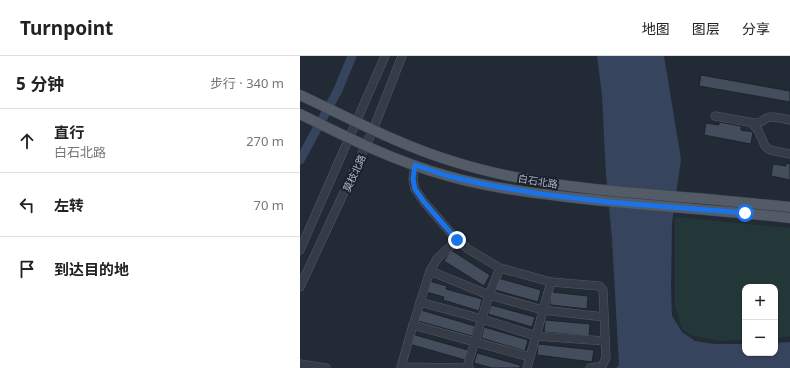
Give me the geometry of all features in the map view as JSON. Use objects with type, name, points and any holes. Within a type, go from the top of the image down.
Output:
[{"type":"main road","name":"白石北路","points":[[305,97],[373,130],[430,154],[482,170],[542,182],[608,191],[790,207]]},
{"type":"main road","name":"白石北路","points":[[300,114],[366,146],[415,165],[448,176],[488,185],[541,194],[608,202],[790,218]]},
{"type":"street","name":"莫枝北路","points":[[300,250],[385,56]]},
{"type":"street","name":"莫枝北路","points":[[300,287],[366,146],[402,56]]},
{"type":"street","points":[[715,116],[757,125],[766,118],[772,117],[790,120]]},
{"type":"street","points":[[757,125],[765,146],[770,150],[790,154]]},
{"type":"street","points":[[415,165],[413,179],[415,189],[424,202],[457,240],[468,250],[500,268],[551,282],[599,286],[603,290],[606,358],[602,366],[590,368]]},
{"type":"street","points":[[457,240],[437,259],[430,271],[401,367],[468,368],[489,295],[500,268]]},
{"type":"street","points":[[430,271],[489,295],[543,310],[604,318]]},
{"type":"street","points":[[527,368],[551,282]]},
{"type":"street","points":[[420,302],[536,336],[605,341]]},
{"type":"street","points":[[413,325],[530,357]]},
{"type":"street","points":[[300,364],[326,368]]},
{"type":"shaded area","points":[[675,217],[790,228],[790,336],[778,338],[778,284],[742,284],[742,340],[721,341],[693,336],[682,329],[675,304]]},
{"type":"water","points":[[597,56],[664,56],[681,159],[672,223],[672,316],[682,332],[695,341],[713,344],[742,344],[742,356],[778,356],[778,343],[790,342],[790,368],[616,368],[619,365],[602,95]]},
{"type":"building","points":[[701,75],[790,91],[790,102],[699,86]]},
{"type":"building","points":[[719,122],[741,126],[741,130],[753,132],[751,144],[704,135],[706,123],[719,125]]},
{"type":"building","points":[[786,163],[790,164],[790,180],[771,176],[773,164],[786,166]]},
{"type":"building","points":[[451,250],[490,275],[484,286],[444,261]]},
{"type":"building","points":[[498,278],[541,290],[538,302],[495,290]]},
{"type":"building","points":[[429,281],[447,286],[446,289],[482,299],[479,311],[443,300],[444,297],[426,292]]},
{"type":"building","points":[[551,292],[588,296],[587,309],[550,305]]},
{"type":"building","points":[[491,305],[535,317],[532,327],[488,314]]},
{"type":"building","points":[[421,310],[475,326],[472,336],[418,321]]},
{"type":"building","points":[[545,320],[590,324],[589,336],[544,332]]},
{"type":"building","points":[[484,327],[528,340],[525,351],[481,338]]},
{"type":"building","points":[[412,334],[468,350],[465,360],[409,344]]},
{"type":"building","points":[[538,344],[594,350],[592,362],[537,355]]},
{"type":"building","points":[[477,353],[520,365],[520,368],[492,368],[474,363]]},
{"type":"waterway","points":[[300,160],[338,90],[352,56]]},
{"type":"route","points":[[457,240],[424,202],[415,189],[413,179],[415,165],[448,176],[518,191],[608,202],[745,213]]}]
